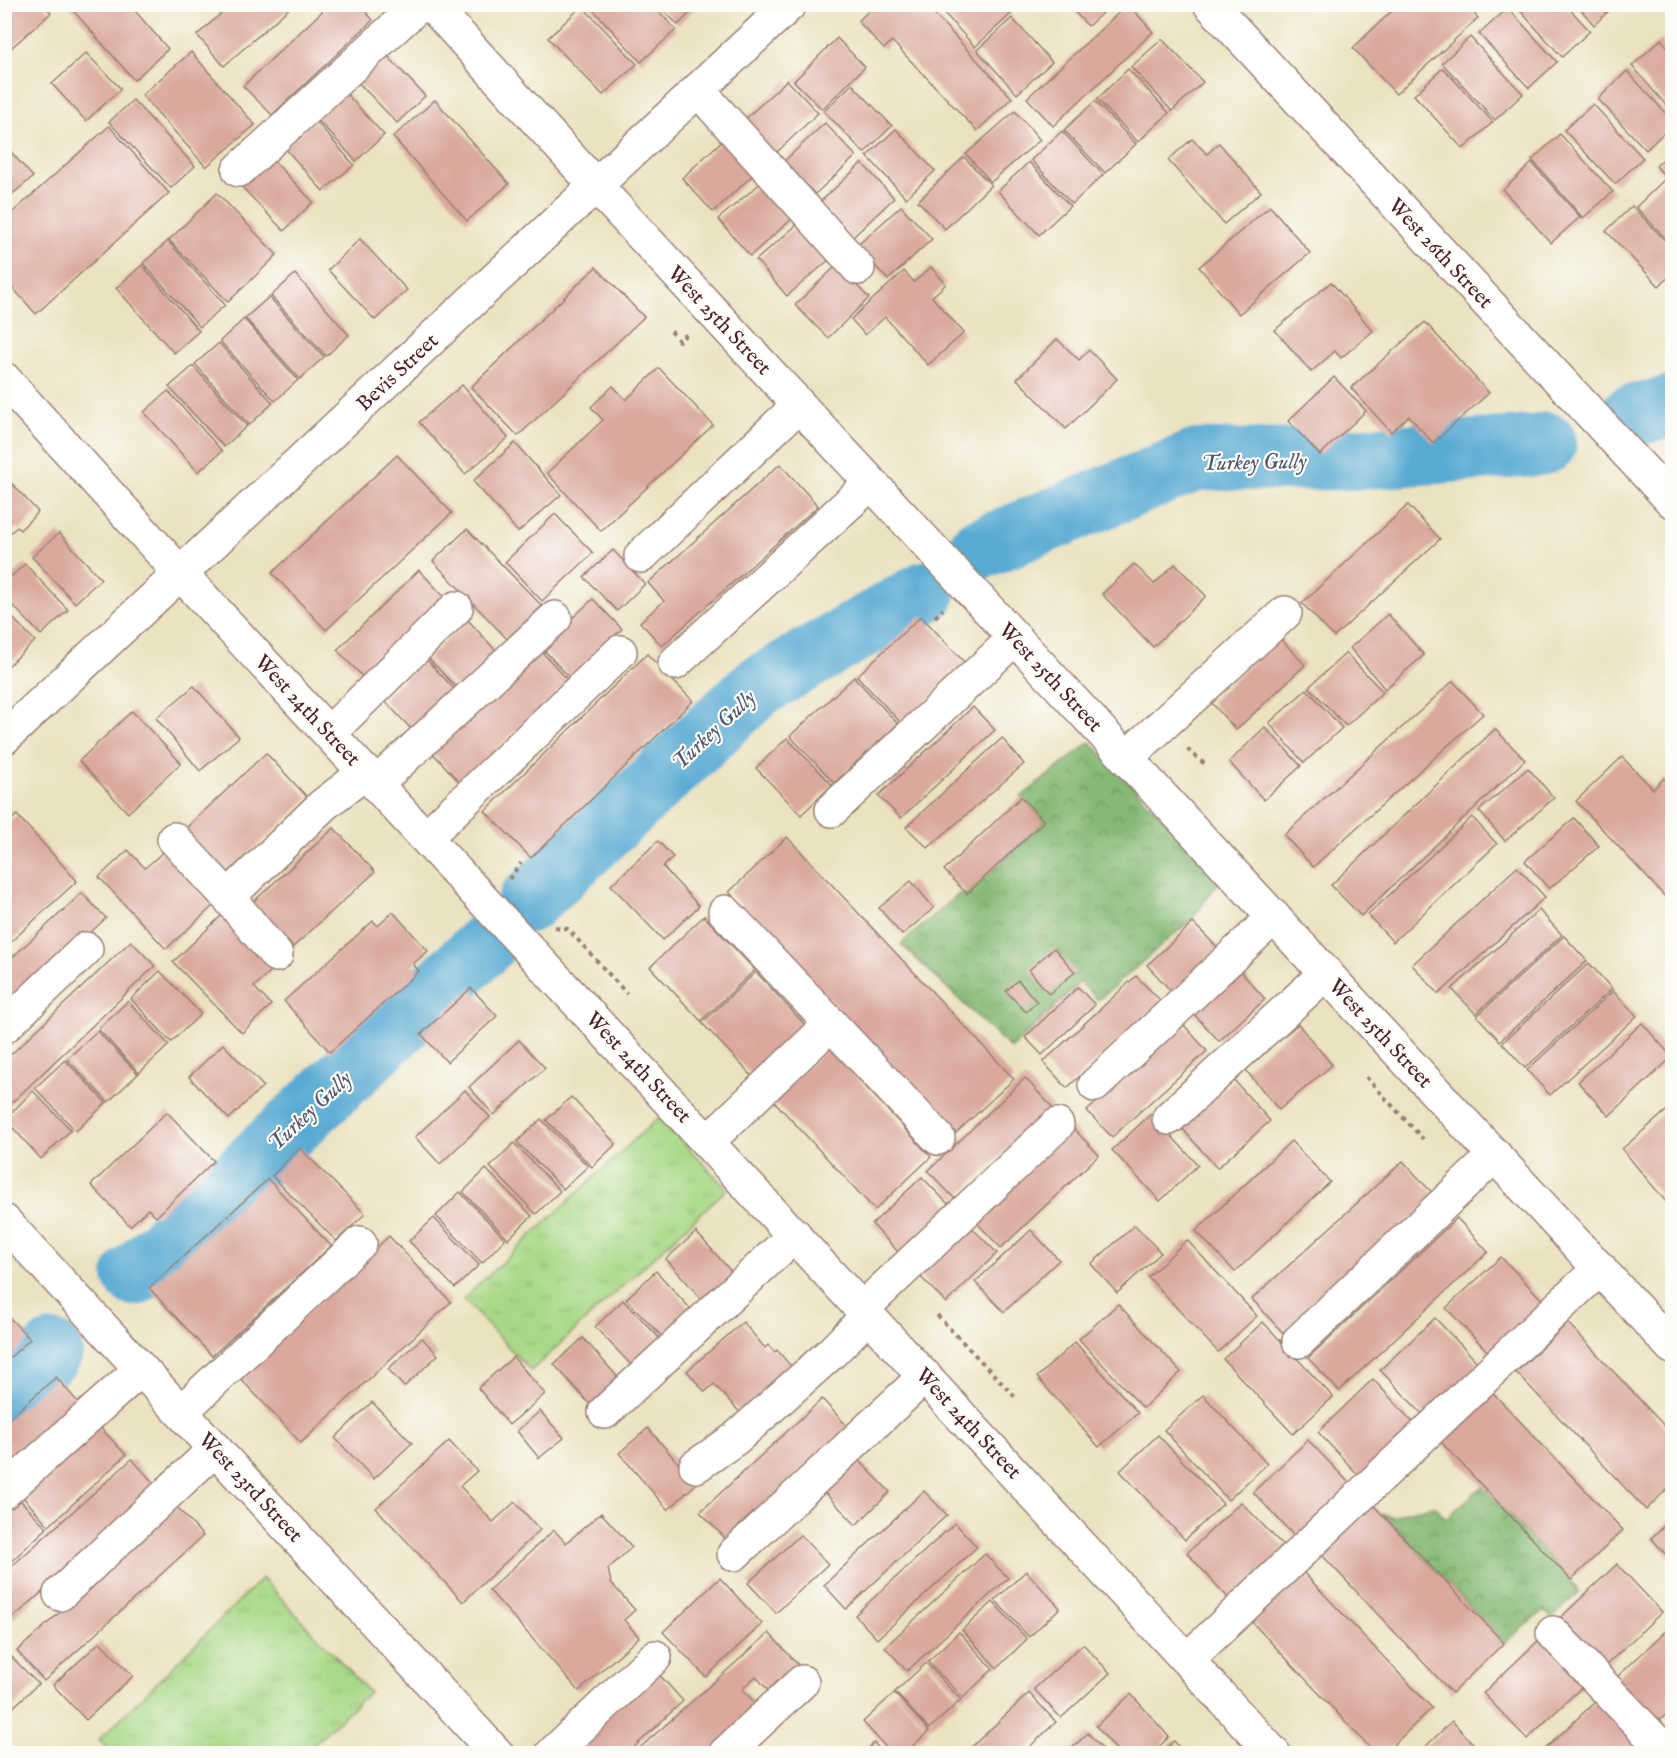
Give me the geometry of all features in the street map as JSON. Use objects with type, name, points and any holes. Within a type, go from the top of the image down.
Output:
[{"type":"street","points":[[239,170],[420,4]]},
{"type":"street","name":"West 25th Street","points":[[431,4],[596,186],[1672,1347]]},
{"type":"street","name":"Bevis Street","points":[[4,738],[790,4]]},
{"type":"street","name":"West 26th Street","points":[[1209,4],[1672,501]]},
{"type":"street","points":[[698,90],[858,268]]},
{"type":"street","name":"West 24th Street","points":[[4,379],[180,573],[1274,1754]]},
{"type":"street","points":[[641,556],[799,405]]},
{"type":"street","points":[[675,663],[871,483]]},
{"type":"street","points":[[329,733],[456,608]]},
{"type":"street","points":[[1126,758],[1285,613]]},
{"type":"street","points":[[228,897],[324,805],[371,778],[555,618]]},
{"type":"street","points":[[832,810],[1015,638]]},
{"type":"street","points":[[426,837],[620,652]]},
{"type":"street","points":[[174,839],[228,897],[276,955]]},
{"type":"street","points":[[725,912],[938,1138]]},
{"type":"street","points":[[1095,1085],[1274,917]]},
{"type":"street","points":[[4,1027],[86,949]]},
{"type":"street","points":[[1169,1118],[1326,973]]},
{"type":"street","points":[[708,1141],[831,1024]]},
{"type":"street","points":[[696,1466],[735,1439],[830,1354],[866,1312],[1057,1125]]},
{"type":"street","points":[[1299,1341],[1495,1155]]},
{"type":"street","name":"West 23rd Street","points":[[8,1232],[141,1369],[497,1754]]},
{"type":"street","points":[[605,1412],[795,1235]]},
{"type":"street","points":[[181,1412],[360,1243]]},
{"type":"street","points":[[1188,1659],[1600,1268]]},
{"type":"street","points":[[4,1492],[141,1369]]},
{"type":"street","points":[[734,1554],[925,1376]]},
{"type":"street","points":[[60,1594],[215,1449]]},
{"type":"street","points":[[1553,1633],[1668,1754]]},
{"type":"street","points":[[552,1754],[655,1657]]},
{"type":"street","points":[[725,1754],[802,1682]]},
{"type":"path","points":[[568,929],[627,994]]},
{"type":"path","points":[[1366,1077],[1423,1139]]},
{"type":"path","points":[[938,1315],[1015,1396]]},
{"type":"green space","points":[[1090,742],[1221,879],[1193,918],[1098,1000],[1080,982],[1011,1049],[901,944],[959,894],[967,894],[1044,821],[1021,797]]},
{"type":"green space","points":[[659,1117],[727,1189],[531,1371],[463,1299]]},
{"type":"green space","points":[[1483,1486],[1571,1580],[1579,1593],[1551,1618],[1544,1610],[1504,1643],[1382,1514],[1394,1517],[1405,1512],[1435,1506],[1446,1518]]},
{"type":"green space","points":[[262,1578],[369,1692],[304,1753],[111,1753],[99,1740]]},
{"type":"building","points":[[4,4],[43,4],[51,13],[4,54]]},
{"type":"building","points":[[75,4],[129,4],[168,49],[134,80],[71,8]]},
{"type":"building","points":[[232,4],[294,4],[224,66],[197,35]]},
{"type":"building","points":[[330,4],[358,4],[373,20],[272,115],[243,86]]},
{"type":"building","points":[[588,4],[652,4],[676,30],[641,62]]},
{"type":"building","points":[[658,4],[699,4],[678,25]]},
{"type":"building","points":[[876,4],[925,4],[1012,98],[977,131],[892,41],[884,49],[858,21]]},
{"type":"building","points":[[936,4],[1004,4],[1012,13],[975,47]]},
{"type":"building","points":[[1128,4],[1153,32],[1053,126],[1027,98]]},
{"type":"building","points":[[1402,4],[1465,4],[1478,18],[1396,94],[1353,48]]},
{"type":"building","points":[[1514,4],[1565,4],[1590,31],[1562,57]]},
{"type":"building","points":[[1576,4],[1616,4],[1594,25]]},
{"type":"building","points":[[1068,5],[1111,5],[1088,26]]},
{"type":"building","points":[[582,6],[637,64],[603,95],[548,38]]},
{"type":"building","points":[[1508,8],[1557,62],[1529,88],[1479,34]]},
{"type":"building","points":[[1012,18],[1052,62],[1017,94],[977,50]]},
{"type":"building","points":[[1470,37],[1523,94],[1495,120],[1442,63]]},
{"type":"building","points":[[837,38],[865,67],[822,109],[794,81]]},
{"type":"building","points":[[1162,39],[1203,82],[1172,111],[1131,67]]},
{"type":"building","points":[[1661,39],[1672,52],[1672,112],[1632,66]]},
{"type":"building","points":[[191,52],[255,125],[206,167],[142,95]]},
{"type":"building","points":[[86,53],[121,89],[86,121],[52,84]]},
{"type":"building","points":[[385,53],[425,96],[397,123],[356,80]]},
{"type":"building","points":[[1443,68],[1493,122],[1463,149],[1414,95]]},
{"type":"building","points":[[1128,69],[1169,113],[1138,142],[1097,99]]},
{"type":"building","points":[[1627,71],[1672,120],[1672,125],[1646,150],[1598,99]]},
{"type":"building","points":[[787,80],[818,113],[774,155],[743,121]]},
{"type":"building","points":[[852,84],[892,126],[864,153],[824,111]]},
{"type":"building","points":[[345,92],[384,135],[356,161],[316,118]]},
{"type":"building","points":[[133,100],[195,166],[171,188],[109,122]]},
{"type":"building","points":[[435,100],[509,184],[467,221],[393,137]]},
{"type":"building","points":[[1095,101],[1136,144],[1105,173],[1064,130]]},
{"type":"building","points":[[1593,104],[1643,158],[1615,184],[1564,130]]},
{"type":"building","points":[[1015,111],[1040,140],[991,182],[966,154]]},
{"type":"building","points":[[315,120],[354,165],[323,191],[284,147]]},
{"type":"building","points":[[825,123],[856,156],[813,196],[782,163]]},
{"type":"building","points":[[109,126],[169,193],[36,314],[4,278],[4,220]]},
{"type":"building","points":[[896,129],[935,171],[906,198],[867,156]]},
{"type":"building","points":[[1062,131],[1103,175],[1072,204],[1031,160]]},
{"type":"building","points":[[1560,134],[1613,192],[1583,218],[1532,160]]},
{"type":"building","points":[[724,139],[755,173],[713,212],[682,178]]},
{"type":"building","points":[[1192,139],[1207,154],[1219,143],[1261,192],[1224,224],[1168,160]]},
{"type":"building","points":[[4,144],[33,177],[4,201]]},
{"type":"building","points":[[1672,151],[1672,184],[1656,166]]},
{"type":"building","points":[[964,157],[991,185],[945,229],[918,201]]},
{"type":"building","points":[[271,158],[313,202],[284,231],[241,186]]},
{"type":"building","points":[[1029,162],[1070,206],[1039,235],[998,191]]},
{"type":"building","points":[[862,163],[894,198],[851,239],[818,204]]},
{"type":"building","points":[[1532,163],[1580,217],[1551,243],[1503,190]]},
{"type":"building","points":[[1665,179],[1672,187],[1672,245],[1636,207]]},
{"type":"building","points":[[762,182],[793,218],[750,256],[718,219]]},
{"type":"building","points":[[217,193],[277,255],[228,302],[169,240]]},
{"type":"building","points":[[901,206],[932,239],[888,280],[857,246]]},
{"type":"building","points":[[1270,206],[1310,253],[1239,314],[1199,267]]},
{"type":"building","points":[[1632,206],[1672,248],[1672,274],[1659,286],[1606,231]]},
{"type":"building","points":[[799,223],[830,259],[787,296],[756,260]]},
{"type":"building","points":[[360,239],[407,290],[375,320],[328,270]]},
{"type":"building","points":[[168,241],[225,305],[200,327],[143,263]]},
{"type":"building","points":[[142,265],[199,331],[174,353],[116,288]]},
{"type":"building","points":[[837,265],[869,298],[828,338],[795,305]]},
{"type":"building","points":[[596,267],[644,317],[518,436],[471,387]]},
{"type":"building","points":[[931,267],[946,284],[932,297],[964,333],[928,365],[885,317],[865,335],[851,319],[904,271],[914,282]]},
{"type":"building","points":[[295,274],[349,335],[326,356],[271,296]]},
{"type":"building","points":[[1331,282],[1373,331],[1341,358],[1335,351],[1311,372],[1275,330]]},
{"type":"building","points":[[269,297],[324,357],[300,379],[245,318]]},
{"type":"building","points":[[244,319],[298,380],[275,401],[220,341]]},
{"type":"building","points":[[1425,322],[1489,393],[1433,443],[1409,416],[1391,432],[1351,388]]},
{"type":"building","points":[[1057,339],[1079,360],[1089,350],[1117,379],[1066,429],[1017,379]]},
{"type":"building","points":[[219,343],[273,403],[249,425],[195,364]]},
{"type":"building","points":[[193,366],[247,426],[224,447],[169,387]]},
{"type":"building","points":[[659,368],[713,425],[601,531],[547,473],[603,420],[591,407],[613,386],[626,400]]},
{"type":"building","points":[[1334,377],[1366,411],[1320,455],[1288,421]]},
{"type":"building","points":[[462,385],[508,438],[465,474],[419,422]]},
{"type":"building","points":[[168,391],[222,451],[198,472],[144,412]]},
{"type":"building","points":[[515,443],[561,495],[518,532],[473,481]]},
{"type":"building","points":[[397,455],[452,513],[326,630],[272,573]]},
{"type":"building","points":[[780,464],[818,506],[662,646],[640,622],[664,601],[648,583]]},
{"type":"building","points":[[4,475],[38,512],[20,530],[17,527],[10,533],[4,528]]},
{"type":"building","points":[[1408,505],[1440,539],[1334,637],[1302,603]]},
{"type":"building","points":[[555,514],[593,553],[542,601],[505,562]]},
{"type":"building","points":[[467,529],[542,606],[507,639],[433,561]]},
{"type":"building","points":[[59,533],[101,579],[75,603],[32,557]]},
{"type":"building","points":[[613,550],[645,584],[617,611],[584,577]]},
{"type":"building","points":[[25,564],[68,610],[41,635],[4,596],[4,583]]},
{"type":"building","points":[[1134,564],[1154,584],[1175,564],[1206,596],[1153,647],[1102,594]]},
{"type":"building","points":[[419,570],[449,602],[366,680],[337,650]]},
{"type":"building","points":[[593,599],[622,629],[570,678],[541,647]]},
{"type":"building","points":[[4,609],[35,641],[8,666],[4,662]]},
{"type":"building","points":[[1388,614],[1424,655],[1385,689],[1350,648]]},
{"type":"building","points":[[921,616],[966,664],[902,724],[857,676]]},
{"type":"building","points":[[468,620],[498,653],[459,690],[428,658]]},
{"type":"building","points":[[1279,637],[1305,665],[1236,730],[1211,702]]},
{"type":"building","points":[[539,649],[569,681],[460,783],[431,751]]},
{"type":"building","points":[[1346,653],[1383,692],[1346,726],[1309,687]]},
{"type":"building","points":[[647,654],[693,701],[531,858],[485,811]]},
{"type":"building","points":[[426,659],[457,692],[414,732],[383,699]]},
{"type":"building","points":[[854,677],[898,724],[834,783],[790,736]]},
{"type":"building","points":[[1453,681],[1483,714],[1313,867],[1284,835]]},
{"type":"building","points":[[194,686],[239,737],[200,771],[156,718]]},
{"type":"building","points":[[1307,689],[1342,728],[1304,763],[1269,723]]},
{"type":"building","points":[[973,707],[995,730],[901,818],[878,796]]},
{"type":"building","points":[[132,711],[181,763],[128,813],[79,761]]},
{"type":"building","points":[[1265,727],[1301,766],[1264,800],[1229,762]]},
{"type":"building","points":[[1495,729],[1525,760],[1361,916],[1331,885]]},
{"type":"building","points":[[787,738],[832,785],[801,815],[756,768]]},
{"type":"building","points":[[1002,738],[1024,764],[928,848],[906,827]]},
{"type":"building","points":[[266,753],[308,798],[226,875],[184,830]]},
{"type":"building","points":[[1622,757],[1653,789],[1664,778],[1672,787],[1672,904],[1576,801]]},
{"type":"building","points":[[1528,768],[1554,798],[1505,841],[1479,811]]},
{"type":"building","points":[[1021,797],[1044,821],[967,894],[944,870]]},
{"type":"building","points":[[17,815],[77,881],[4,948],[4,826]]},
{"type":"building","points":[[1472,817],[1497,844],[1393,942],[1368,915]]},
{"type":"building","points":[[1574,818],[1599,846],[1549,889],[1525,861]]},
{"type":"building","points":[[334,828],[375,872],[293,947],[252,903]]},
{"type":"building","points":[[787,837],[1014,1079],[956,1133],[729,892]]},
{"type":"building","points":[[658,841],[673,857],[663,867],[699,906],[663,940],[611,885]]},
{"type":"building","points":[[128,850],[145,868],[163,852],[213,906],[166,949],[99,877]]},
{"type":"building","points":[[1517,867],[1545,897],[1439,994],[1412,965]]},
{"type":"building","points":[[911,881],[934,908],[902,935],[879,908]]},
{"type":"building","points":[[82,893],[106,918],[4,1012],[4,965]]},
{"type":"building","points":[[1539,910],[1562,935],[1476,1014],[1452,989]]},
{"type":"building","points":[[393,912],[428,951],[413,964],[419,971],[330,1052],[284,1001],[373,921],[378,926]]},
{"type":"building","points":[[221,916],[272,970],[254,987],[271,1005],[242,1033],[173,962]]},
{"type":"building","points":[[704,916],[755,970],[701,1021],[650,967]]},
{"type":"building","points":[[1193,923],[1218,948],[1172,992],[1147,965]]},
{"type":"building","points":[[1564,936],[1587,961],[1500,1041],[1477,1016]]},
{"type":"building","points":[[131,941],[155,966],[4,1110],[4,1061]]},
{"type":"building","points":[[1054,948],[1075,972],[1049,994],[1029,970]]},
{"type":"building","points":[[1589,963],[1612,989],[1525,1068],[1502,1043]]},
{"type":"building","points":[[160,971],[201,1014],[171,1042],[131,999]]},
{"type":"building","points":[[756,972],[806,1026],[753,1077],[702,1023]]},
{"type":"building","points":[[1241,972],[1265,999],[1219,1041],[1194,1014]]},
{"type":"building","points":[[1136,976],[1161,1001],[1067,1088],[1043,1062]]},
{"type":"building","points":[[1018,980],[1037,1002],[1026,1012],[1006,991]]},
{"type":"building","points":[[1078,987],[1095,1005],[1042,1055],[1025,1037]]},
{"type":"building","points":[[471,988],[497,1016],[447,1062],[421,1034]]},
{"type":"building","points":[[1613,991],[1637,1016],[1550,1095],[1527,1070]]},
{"type":"building","points":[[128,1001],[169,1045],[139,1073],[98,1029]]},
{"type":"building","points":[[1182,1023],[1207,1051],[1112,1137],[1087,1111]]},
{"type":"building","points":[[1642,1023],[1672,1057],[1609,1116],[1578,1082]]},
{"type":"building","points":[[1298,1024],[1332,1065],[1279,1110],[1245,1069]]},
{"type":"building","points":[[97,1031],[138,1074],[108,1102],[67,1059]]},
{"type":"building","points":[[519,1040],[545,1068],[494,1115],[469,1087]]},
{"type":"building","points":[[223,1044],[263,1086],[229,1119],[189,1077]]},
{"type":"building","points":[[829,1047],[931,1157],[875,1210],[773,1100]]},
{"type":"building","points":[[65,1060],[106,1103],[76,1131],[35,1088]]},
{"type":"building","points":[[1025,1078],[1052,1107],[955,1199],[928,1171]]},
{"type":"building","points":[[1234,1080],[1270,1121],[1217,1168],[1181,1127]]},
{"type":"building","points":[[465,1090],[490,1117],[440,1164],[415,1137]]},
{"type":"building","points":[[33,1091],[71,1130],[41,1159],[5,1119]]},
{"type":"building","points":[[571,1097],[616,1144],[592,1167],[546,1120]]},
{"type":"building","points":[[1672,1106],[1672,1209],[1622,1149]]},
{"type":"building","points":[[167,1112],[214,1161],[156,1217],[148,1209],[130,1226],[91,1185]]},
{"type":"building","points":[[1151,1114],[1198,1165],[1160,1201],[1112,1150]]},
{"type":"building","points":[[541,1119],[588,1166],[563,1189],[517,1142]]},
{"type":"building","points":[[1072,1127],[1099,1155],[1001,1248],[974,1220]]},
{"type":"building","points":[[1291,1141],[1330,1182],[1235,1272],[1196,1231]]},
{"type":"building","points":[[514,1143],[560,1191],[536,1214],[490,1167]]},
{"type":"building","points":[[300,1148],[365,1214],[336,1241],[272,1176]]},
{"type":"building","points":[[1403,1161],[1435,1196],[1284,1334],[1252,1299]]},
{"type":"building","points":[[486,1169],[532,1216],[508,1239],[463,1192]]},
{"type":"building","points":[[922,1177],[950,1206],[900,1254],[872,1224]]},
{"type":"building","points":[[268,1179],[331,1246],[212,1356],[149,1288]]},
{"type":"building","points":[[460,1192],[505,1239],[482,1263],[436,1216]]},
{"type":"building","points":[[434,1218],[479,1265],[455,1288],[409,1241]]},
{"type":"building","points":[[1457,1218],[1488,1252],[1339,1391],[1308,1358]]},
{"type":"building","points":[[968,1224],[997,1253],[946,1303],[917,1273]]},
{"type":"building","points":[[1135,1225],[1161,1253],[1117,1293],[1091,1264]]},
{"type":"building","points":[[1031,1230],[1059,1260],[1004,1312],[975,1282]]},
{"type":"building","points":[[696,1232],[738,1279],[708,1306],[666,1259]]},
{"type":"building","points":[[389,1236],[451,1302],[301,1443],[239,1377]]},
{"type":"building","points":[[1187,1240],[1257,1316],[1218,1352],[1148,1277]]},
{"type":"building","points":[[1501,1257],[1547,1305],[1492,1356],[1446,1308]]},
{"type":"building","points":[[656,1271],[697,1316],[668,1343],[626,1299]]},
{"type":"building","points":[[623,1300],[666,1345],[638,1372],[595,1327]]},
{"type":"building","points":[[1118,1304],[1181,1372],[1143,1408],[1079,1339]]},
{"type":"building","points":[[4,1312],[30,1339],[4,1363]]},
{"type":"building","points":[[1435,1318],[1481,1366],[1426,1418],[1380,1370]]},
{"type":"building","points":[[743,1322],[765,1348],[768,1345],[775,1352],[777,1350],[796,1372],[744,1417],[714,1384],[705,1392],[687,1371]]},
{"type":"building","points":[[1263,1322],[1333,1397],[1293,1434],[1223,1359]]},
{"type":"building","points":[[1568,1323],[1672,1434],[1672,1484],[1646,1510],[1516,1372]]},
{"type":"building","points":[[422,1338],[438,1355],[404,1387],[388,1369]]},
{"type":"building","points":[[583,1338],[623,1383],[594,1409],[554,1364]]},
{"type":"building","points":[[1075,1342],[1138,1413],[1099,1447],[1037,1377]]},
{"type":"building","points":[[513,1357],[545,1394],[509,1425],[478,1388]]},
{"type":"building","points":[[56,1377],[83,1408],[4,1477],[4,1423]]},
{"type":"building","points":[[1373,1379],[1418,1428],[1363,1480],[1318,1432]]},
{"type":"building","points":[[1493,1393],[1623,1530],[1571,1580],[1441,1442]]},
{"type":"building","points":[[1203,1395],[1267,1464],[1228,1500],[1164,1430]]},
{"type":"building","points":[[822,1399],[848,1427],[726,1539],[700,1512]]},
{"type":"building","points":[[372,1402],[412,1443],[374,1479],[335,1438]]},
{"type":"building","points":[[540,1411],[564,1438],[539,1458],[517,1431]]},
{"type":"building","points":[[99,1426],[126,1455],[49,1526],[22,1496]]},
{"type":"building","points":[[648,1428],[696,1484],[668,1510],[619,1453]]},
{"type":"building","points":[[1158,1435],[1223,1504],[1185,1540],[1120,1471]]},
{"type":"building","points":[[1308,1440],[1354,1488],[1298,1540],[1253,1492]]},
{"type":"building","points":[[449,1441],[477,1471],[460,1486],[493,1522],[515,1502],[540,1530],[463,1602],[376,1508]]},
{"type":"building","points":[[856,1457],[890,1492],[856,1525],[822,1490]]},
{"type":"building","points":[[132,1459],[158,1488],[4,1626],[4,1573]]},
{"type":"building","points":[[924,1491],[947,1515],[846,1609],[824,1585]]},
{"type":"building","points":[[19,1499],[47,1528],[4,1568],[4,1513]]},
{"type":"building","points":[[1241,1502],[1287,1550],[1232,1602],[1187,1553]]},
{"type":"building","points":[[1374,1506],[1504,1643],[1452,1693],[1322,1555]]},
{"type":"building","points":[[177,1507],[203,1536],[44,1681],[17,1651]]},
{"type":"building","points":[[601,1513],[632,1547],[608,1569],[611,1583],[635,1610],[624,1620],[639,1637],[579,1691],[489,1590],[554,1530],[566,1543]]},
{"type":"building","points":[[1672,1518],[1672,1561],[1651,1538]]},
{"type":"building","points":[[955,1523],[977,1547],[877,1639],[855,1615]]},
{"type":"building","points":[[800,1535],[828,1564],[776,1613],[748,1583]]},
{"type":"building","points":[[985,1554],[1008,1578],[907,1671],[885,1647]]},
{"type":"building","points":[[1617,1564],[1662,1612],[1604,1667],[1559,1619]]},
{"type":"building","points":[[1026,1571],[1060,1608],[1029,1637],[995,1600]]},
{"type":"building","points":[[1302,1571],[1432,1708],[1384,1754],[1376,1754],[1250,1620]]},
{"type":"building","points":[[720,1578],[762,1624],[706,1677],[663,1632]]},
{"type":"building","points":[[993,1602],[1027,1639],[997,1668],[962,1630]]},
{"type":"building","points":[[1672,1625],[1672,1709],[1657,1723],[1615,1679]]},
{"type":"building","points":[[959,1632],[993,1669],[963,1698],[928,1661]]},
{"type":"building","points":[[769,1633],[801,1668],[771,1694],[756,1676],[742,1689],[759,1707],[710,1754],[633,1754]]},
{"type":"building","points":[[1541,1638],[1585,1684],[1527,1739],[1483,1693]]},
{"type":"building","points":[[100,1642],[133,1676],[86,1720],[53,1685]]},
{"type":"building","points":[[1083,1644],[1110,1673],[1061,1718],[1034,1689]]},
{"type":"building","points":[[9,1654],[38,1684],[4,1716],[4,1658]]},
{"type":"building","points":[[926,1663],[961,1700],[929,1729],[895,1692]]},
{"type":"building","points":[[656,1671],[683,1701],[627,1754],[579,1754],[574,1748]]},
{"type":"building","points":[[894,1693],[929,1731],[904,1754],[892,1754],[863,1722]]},
{"type":"building","points":[[1029,1693],[1056,1722],[1022,1754],[964,1754]]},
{"type":"building","points":[[1131,1694],[1169,1737],[1151,1754],[1120,1754],[1096,1726]]},
{"type":"building","points":[[1598,1699],[1638,1742],[1626,1754],[1540,1754]]},
{"type":"building","points":[[1452,1721],[1483,1754],[1418,1754]]},
{"type":"building","points":[[1088,1733],[1107,1754],[1066,1754]]},
{"type":"building","points":[[1174,1741],[1185,1754],[1160,1754]]},
{"type":"building","points":[[874,1743],[884,1754],[862,1754]]},
{"type":"waterway","name":"Turkey Gully","points":[[1630,416],[1672,406]]},
{"type":"waterway","name":"Turkey Gully","points":[[979,549],[1197,460],[1351,459],[1534,446],[1546,443]]},
{"type":"waterway","name":"Turkey Gully","points":[[528,902],[758,687],[925,592]]},
{"type":"waterway","name":"Turkey Gully","points":[[134,1275],[485,945]]},
{"type":"waterway","name":"Turkey Gully","points":[[4,1397],[52,1352]]}]
